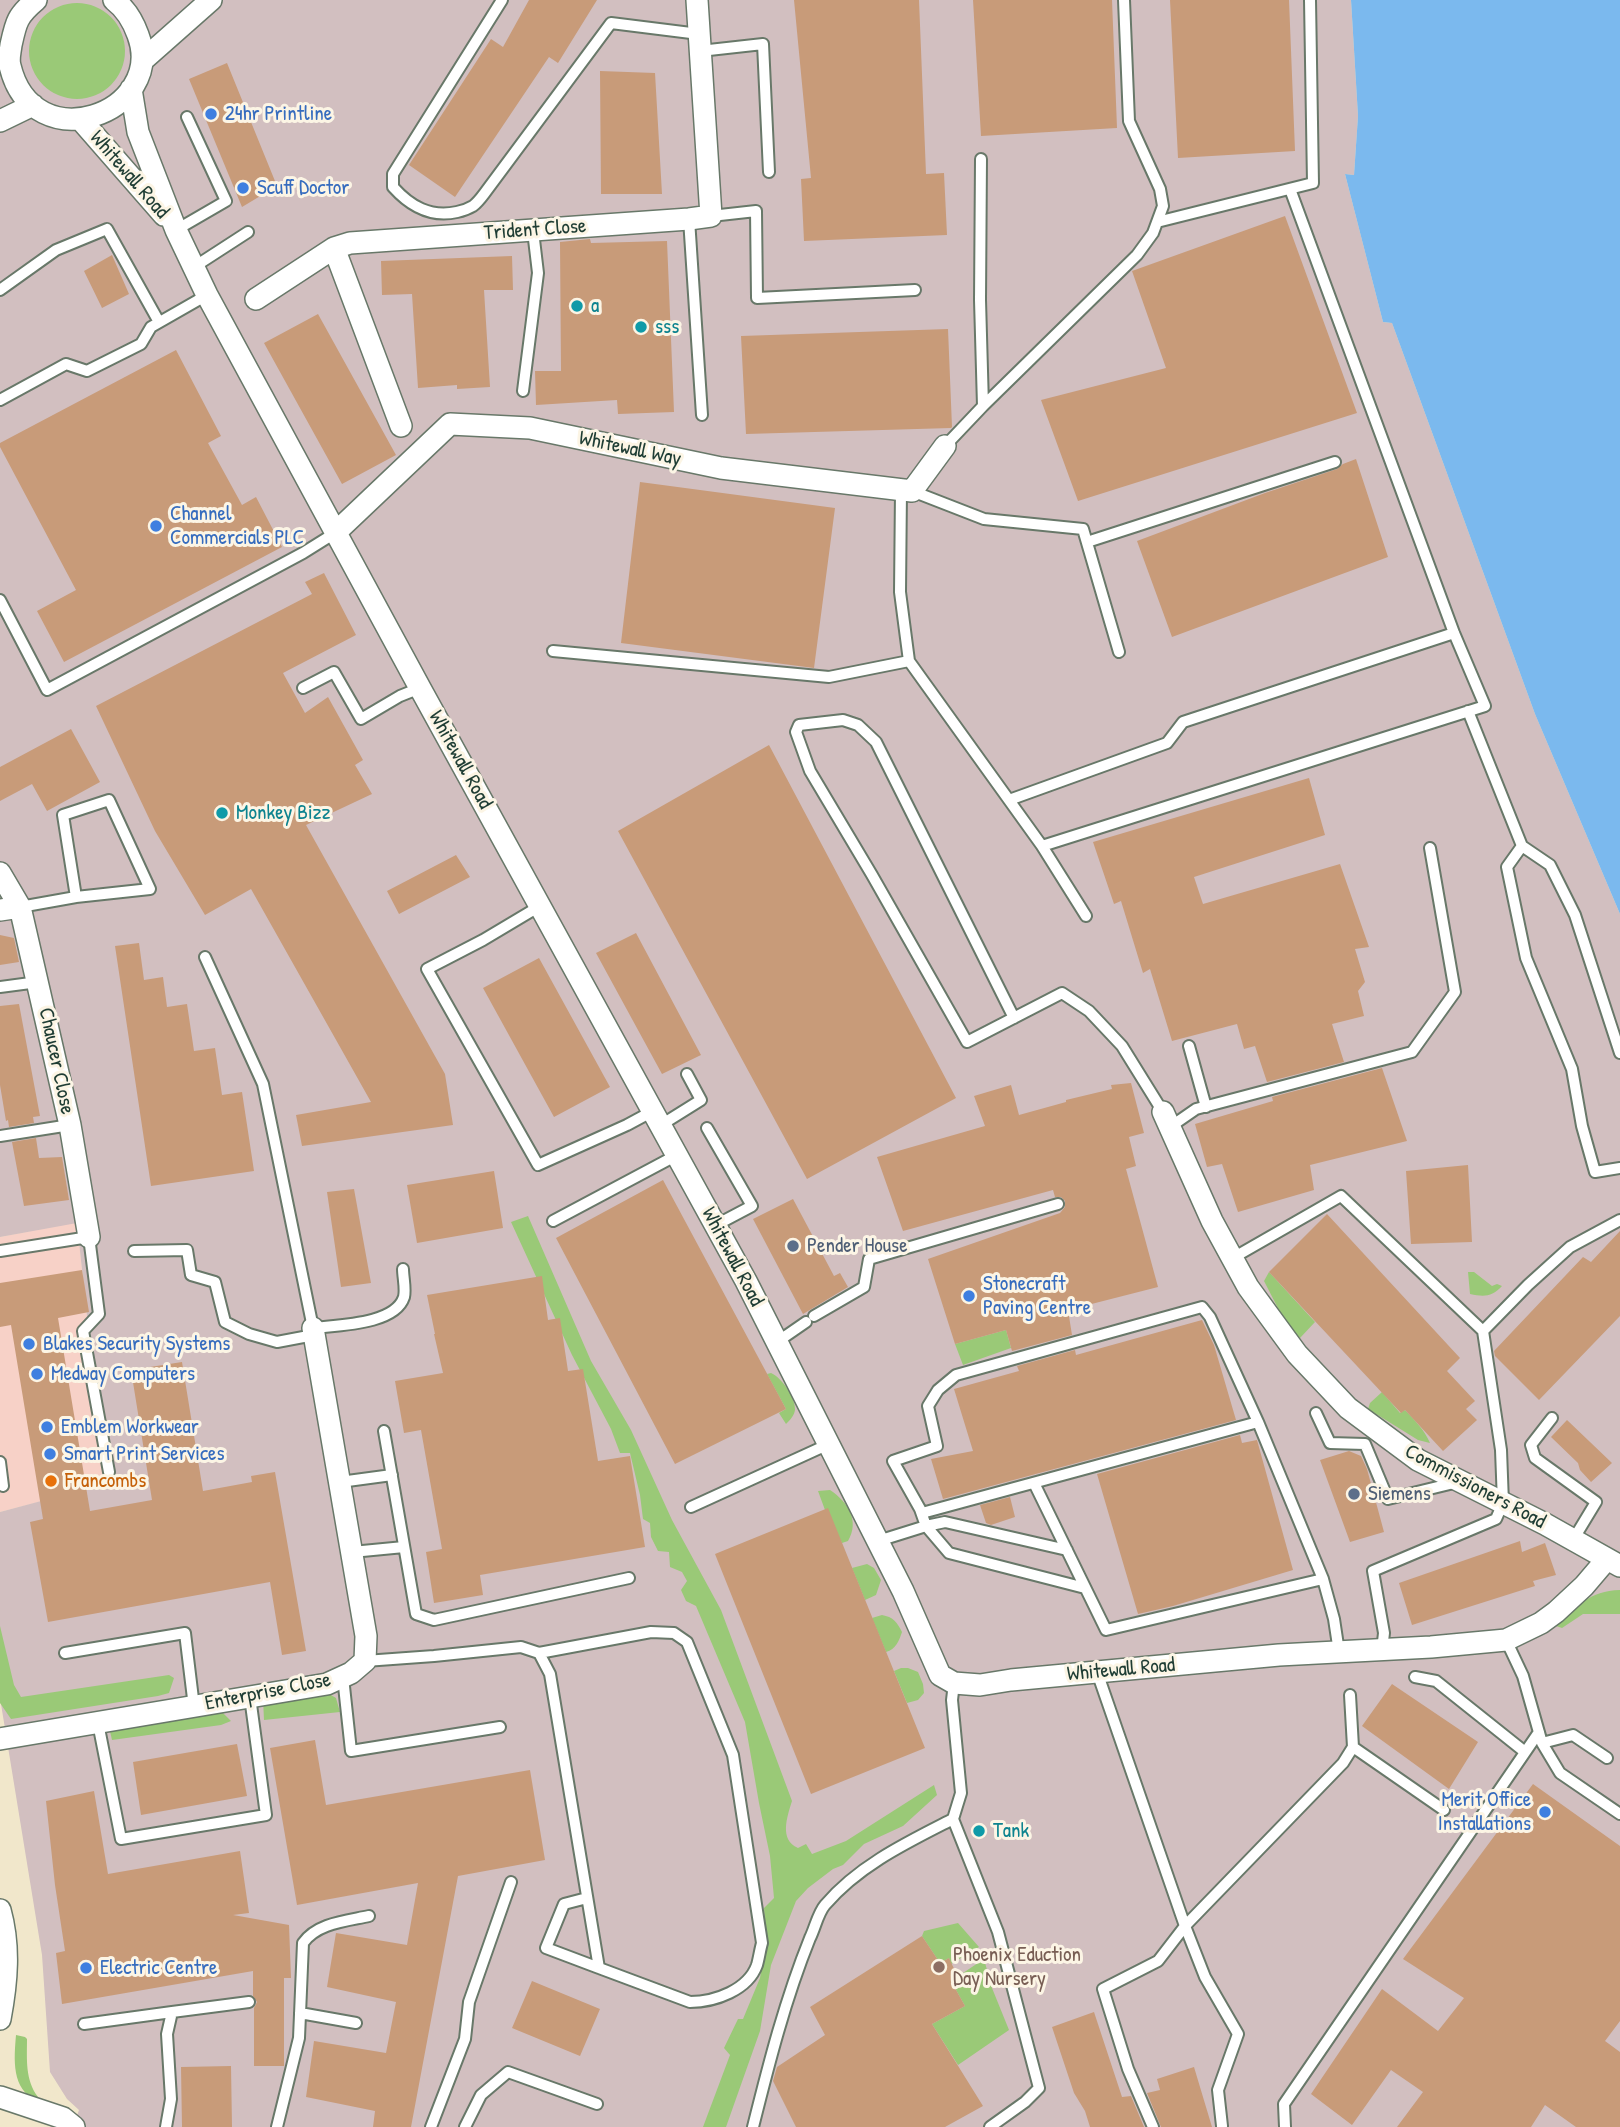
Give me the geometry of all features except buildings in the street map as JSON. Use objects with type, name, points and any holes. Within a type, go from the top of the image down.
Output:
[{"type":"street","points":[[142,61],[211,0]]},
{"type":"street","points":[[696,0],[710,216]]},
{"type":"street","points":[[29,3],[15,24],[6,50],[12,77],[33,105],[64,119],[81,120],[101,115],[118,104],[137,77],[142,61],[140,41],[122,1]]},
{"type":"street","name":"Whitewall Road","points":[[131,89],[138,131],[177,230],[207,295],[716,1225],[903,1591],[940,1675],[954,1683],[980,1685],[1279,1655],[1506,1640],[1541,1623],[1613,1563]]},
{"type":"street","points":[[0,121],[33,105]]},
{"type":"street","name":"Whitewall Road","points":[[81,120],[177,230]]},
{"type":"street","name":"Trident Close","points":[[334,248],[350,243],[710,216]]},
{"type":"street","points":[[256,299],[334,248],[401,426]]},
{"type":"street","name":"Whitewall Way","points":[[335,533],[450,424],[530,428],[720,468],[907,490]]},
{"type":"street","points":[[907,490],[945,446]]},
{"type":"street","name":"Chaucer Close","points":[[0,873],[38,982],[70,1125],[89,1237]]},
{"type":"street","name":"Commissioners Road","points":[[1166,1120],[1212,1221],[1248,1287],[1297,1354],[1348,1408],[1418,1460],[1613,1563]]},
{"type":"street","points":[[313,1332],[366,1636],[365,1661]]},
{"type":"street","name":"Enterprise Close","points":[[0,1739],[327,1684],[351,1673],[365,1661]]},
{"type":"street","points":[[0,1910],[6,1931],[7,1961],[0,2019]]},
{"type":"street","points":[[0,2097],[63,2118],[74,2127]]},
{"type":"lane","points":[[502,0],[393,174],[393,187],[405,201],[436,214],[471,208],[611,23],[699,43],[763,44],[769,173]]},
{"type":"lane","points":[[945,446],[1137,256],[1153,233],[1163,206],[1160,189],[1129,121],[1124,0]]},
{"type":"lane","points":[[1157,222],[1313,183],[1310,0]]},
{"type":"lane","points":[[177,230],[226,201],[187,117]]},
{"type":"lane","points":[[981,159],[980,300],[983,406]]},
{"type":"lane","points":[[1042,846],[1485,706],[1454,633],[1290,189]]},
{"type":"lane","points":[[710,216],[755,211],[757,298],[915,290]]},
{"type":"lane","points":[[688,219],[702,415]]},
{"type":"lane","points":[[0,290],[56,250],[107,229],[159,322]]},
{"type":"lane","points":[[523,391],[538,273],[533,230]]},
{"type":"lane","points":[[194,267],[248,232]]},
{"type":"lane","points":[[0,400],[66,364],[87,371],[141,344],[150,327],[207,295]]},
{"type":"lane","points":[[1087,542],[1335,461]]},
{"type":"lane","points":[[1086,916],[1042,846],[909,662],[900,592],[907,490],[984,519],[1083,530],[1119,652]]},
{"type":"lane","points":[[0,600],[47,690],[303,553],[335,533]]},
{"type":"lane","points":[[1009,800],[1167,743],[1182,722],[1454,633]]},
{"type":"lane","points":[[553,651],[830,677],[909,662]]},
{"type":"lane","points":[[303,688],[334,672],[361,719],[400,696],[420,688]]},
{"type":"lane","points":[[1468,712],[1521,846],[1550,865],[1575,915],[1620,1054]]},
{"type":"lane","points":[[1014,1018],[876,742],[858,724],[843,720],[799,725],[796,732],[810,771],[967,1042],[1014,1018],[1062,993],[1089,1011],[1122,1046],[1166,1120],[1196,1109],[1412,1052],[1455,992],[1430,848]]},
{"type":"lane","points":[[10,908],[76,897],[150,890],[109,800],[63,815],[76,897]]},
{"type":"lane","points":[[1521,846],[1507,867],[1526,958],[1572,1069],[1582,1126],[1595,1172],[1620,1168]]},
{"type":"lane","points":[[540,906],[427,970],[538,1165],[627,1125],[657,1118],[701,1100],[687,1074]]},
{"type":"lane","points":[[205,957],[263,1084],[313,1332]]},
{"type":"lane","points":[[0,987],[38,982]]},
{"type":"lane","points":[[1189,1046],[1206,1107]]},
{"type":"lane","points":[[0,1136],[70,1125]]},
{"type":"lane","points":[[707,1128],[752,1206],[716,1225]]},
{"type":"lane","points":[[553,1221],[677,1155]]},
{"type":"lane","points":[[1231,1259],[1341,1196],[1483,1331],[1501,1450],[1503,1503],[1496,1519],[1373,1571],[1384,1633],[1382,1650]]},
{"type":"lane","points":[[777,1342],[864,1287],[869,1259],[1058,1204]]},
{"type":"lane","points":[[1483,1331],[1528,1284],[1570,1247],[1620,1220]]},
{"type":"lane","points":[[0,1251],[89,1237],[100,1314],[83,1331],[109,1472]]},
{"type":"lane","points":[[134,1251],[187,1250],[191,1275],[215,1282],[225,1322],[249,1334],[277,1342],[374,1320],[395,1310],[404,1296],[403,1269]]},
{"type":"lane","points":[[1085,1588],[949,1553],[926,1526],[922,1513],[892,1461],[937,1446],[928,1406],[938,1390],[956,1375],[1202,1307],[1210,1317],[1258,1422],[1323,1579],[1335,1619],[1339,1652]]},
{"type":"lane","points":[[1317,1413],[1330,1443],[1365,1444],[1388,1499],[1460,1481]]},
{"type":"lane","points":[[1552,1418],[1531,1446],[1535,1458],[1596,1502],[1573,1540]]},
{"type":"lane","points":[[922,1513],[1258,1422]]},
{"type":"lane","points":[[384,1431],[416,1614],[434,1620],[629,1578]]},
{"type":"lane","points":[[691,1507],[829,1444]]},
{"type":"lane","points":[[0,1462],[3,1486]]},
{"type":"lane","points":[[340,1482],[392,1475]]},
{"type":"lane","points":[[1034,1483],[1105,1630],[1323,1579]]},
{"type":"lane","points":[[878,1541],[945,1522],[1067,1550]]},
{"type":"lane","points":[[352,1552],[404,1547]]},
{"type":"lane","points":[[365,1661],[522,1647],[539,1653],[651,1632],[674,1633],[687,1642],[733,1755],[762,1943],[756,1968],[746,1983],[724,1996],[705,2002],[690,2002],[547,1948],[564,1904],[587,1898]]},
{"type":"lane","points":[[65,1653],[185,1633],[194,1707]]},
{"type":"lane","points":[[1506,1640],[1523,1676],[1541,1737],[1560,1773],[1620,1814]]},
{"type":"lane","points":[[539,1653],[550,1674],[599,1968]]},
{"type":"lane","points":[[1097,1672],[1185,1926],[1205,1977],[1238,2034],[1218,2090],[1222,2126]]},
{"type":"lane","points":[[343,1677],[351,1751],[500,1727]]},
{"type":"lane","points":[[1415,1677],[1437,1681],[1525,1752]]},
{"type":"lane","points":[[954,1683],[952,1700],[961,1793],[953,1819],[998,1932],[1039,2088],[1025,2102],[990,2127]]},
{"type":"lane","points":[[1153,2127],[1128,2069],[1103,1989],[1158,1961],[1185,1926],[1343,1763],[1353,1747],[1350,1695]]},
{"type":"lane","points":[[98,1723],[121,1839],[266,1815],[250,1697]]},
{"type":"lane","points":[[1285,2127],[1284,2104],[1525,1752],[1541,1737],[1573,1735],[1607,1758]]},
{"type":"lane","points":[[1353,1747],[1444,1810]]},
{"type":"lane","points":[[753,2127],[777,2034],[823,1906],[859,1873],[898,1847],[953,1819]]},
{"type":"lane","points":[[431,2127],[465,2039],[469,2002],[511,1882]]},
{"type":"lane","points":[[277,2127],[299,2041],[304,1941],[321,1927],[369,1916]]},
{"type":"lane","points":[[84,2024],[249,2002]]},
{"type":"lane","points":[[166,2127],[171,2099],[167,2035],[172,2012]]},
{"type":"lane","points":[[300,2013],[356,2023]]},
{"type":"lane","points":[[466,2127],[481,2095],[508,2072],[597,2104]]},
{"type":"shaded area","points":[[0,0],[1351,0],[1358,116],[1354,175],[1345,174],[1383,322],[1392,323],[1535,714],[1620,914],[1620,2127],[73,2127],[79,2110],[67,2099],[50,2072],[42,1955],[0,1698],[0,1512],[105,1484],[77,1223],[0,1237]]},
{"type":"shaded area","points":[[77,1222],[105,1485],[0,1512],[0,1237]]},
{"type":"green space","points":[[77,3],[96,6],[111,17],[122,32],[125,51],[122,70],[111,85],[96,96],[77,99],[58,96],[43,85],[32,70],[29,51],[32,32],[43,17],[58,6]]},
{"type":"green space","points":[[528,1216],[591,1361],[631,1430],[672,1520],[721,1610],[792,1801],[786,1828],[788,1840],[798,1848],[806,1844],[812,1854],[846,1841],[934,1785],[937,1795],[903,1826],[864,1844],[843,1865],[833,1869],[808,1888],[796,1901],[771,1965],[760,2031],[726,2127],[703,2127],[730,2055],[724,2048],[738,2019],[743,2019],[760,1978],[766,1940],[764,1908],[774,1898],[770,1856],[745,1722],[696,1606],[686,1601],[681,1590],[687,1581],[682,1572],[670,1567],[669,1552],[658,1551],[651,1537],[650,1523],[643,1519],[630,1453],[620,1453],[611,1429],[572,1355],[511,1222]]},
{"type":"green space","points":[[1269,1272],[1315,1322],[1300,1338],[1284,1320],[1264,1281]]},
{"type":"green space","points":[[1468,1272],[1474,1272],[1492,1286],[1502,1286],[1488,1295],[1470,1294]]},
{"type":"green space","points":[[1006,1330],[1011,1348],[963,1365],[955,1344]]},
{"type":"green space","points":[[771,1373],[783,1383],[795,1405],[792,1418],[786,1424],[779,1413],[786,1409],[767,1374]]},
{"type":"green space","points":[[1382,1392],[1400,1413],[1405,1410],[1430,1443],[1418,1440],[1368,1409],[1370,1403]]},
{"type":"green space","points":[[830,1490],[847,1506],[852,1519],[851,1534],[848,1541],[842,1543],[818,1491]]},
{"type":"green space","points":[[867,1564],[874,1568],[881,1580],[876,1595],[865,1600],[852,1568]]},
{"type":"green space","points":[[1620,1590],[1620,1614],[1583,1614],[1562,1628],[1556,1626],[1592,1597]]},
{"type":"green space","points":[[882,1615],[894,1620],[902,1632],[895,1647],[886,1652],[872,1618]]},
{"type":"green space","points":[[0,1626],[14,1685],[21,1697],[169,1675],[174,1678],[169,1693],[11,1719],[0,1703]]},
{"type":"green space","points":[[901,1668],[918,1672],[924,1693],[918,1700],[907,1703],[894,1671]]},
{"type":"green space","points":[[324,1691],[336,1698],[340,1712],[264,1720],[263,1699]]},
{"type":"green space","points":[[220,1710],[231,1721],[221,1725],[112,1740],[109,1727]]},
{"type":"green space","points":[[958,1923],[979,1947],[951,1964],[949,1958],[940,1963],[922,1936],[924,1931]]},
{"type":"green space","points":[[984,1959],[1009,2030],[958,2065],[932,2024],[965,2006],[951,1981]]},
{"type":"green space","points":[[16,2035],[27,2039],[29,2076],[38,2097],[37,2101],[22,2089],[18,2081],[15,2063]]},
{"type":"water","points":[[1351,0],[1620,0],[1620,914],[1535,714],[1392,323],[1383,322],[1345,174],[1354,175],[1358,116]]},
{"type":"place","name":"24hr Printline","points":[[211,114]]},
{"type":"place","name":"Scuff Doctor","points":[[243,188]]},
{"type":"place","name":"a","points":[[577,306]]},
{"type":"place","name":"sss","points":[[641,327]]},
{"type":"place","name":"Channel Commercials PLC","points":[[156,526]]},
{"type":"place","name":"Monkey Bizz","points":[[222,813]]},
{"type":"place","name":"Pender House","points":[[793,1246]]},
{"type":"place","name":"Stonecraft Paving Centre","points":[[969,1296]]},
{"type":"place","name":"Blakes Security Systems","points":[[29,1344]]},
{"type":"place","name":"Medway Computers","points":[[37,1374]]},
{"type":"place","name":"Emblem Workwear","points":[[47,1427]]},
{"type":"place","name":"Smart Print Services","points":[[50,1454]]},
{"type":"place","name":"Francombs","points":[[51,1481]]},
{"type":"place","name":"Siemens","points":[[1354,1494]]},
{"type":"place","name":"Merit Office Installations","points":[[1545,1812]]},
{"type":"place","name":"Tank","points":[[979,1831]]},
{"type":"place","name":"Phoenix Eduction Day Nursery","points":[[939,1967]]},
{"type":"place","name":"Electric Centre","points":[[86,1968]]}]
